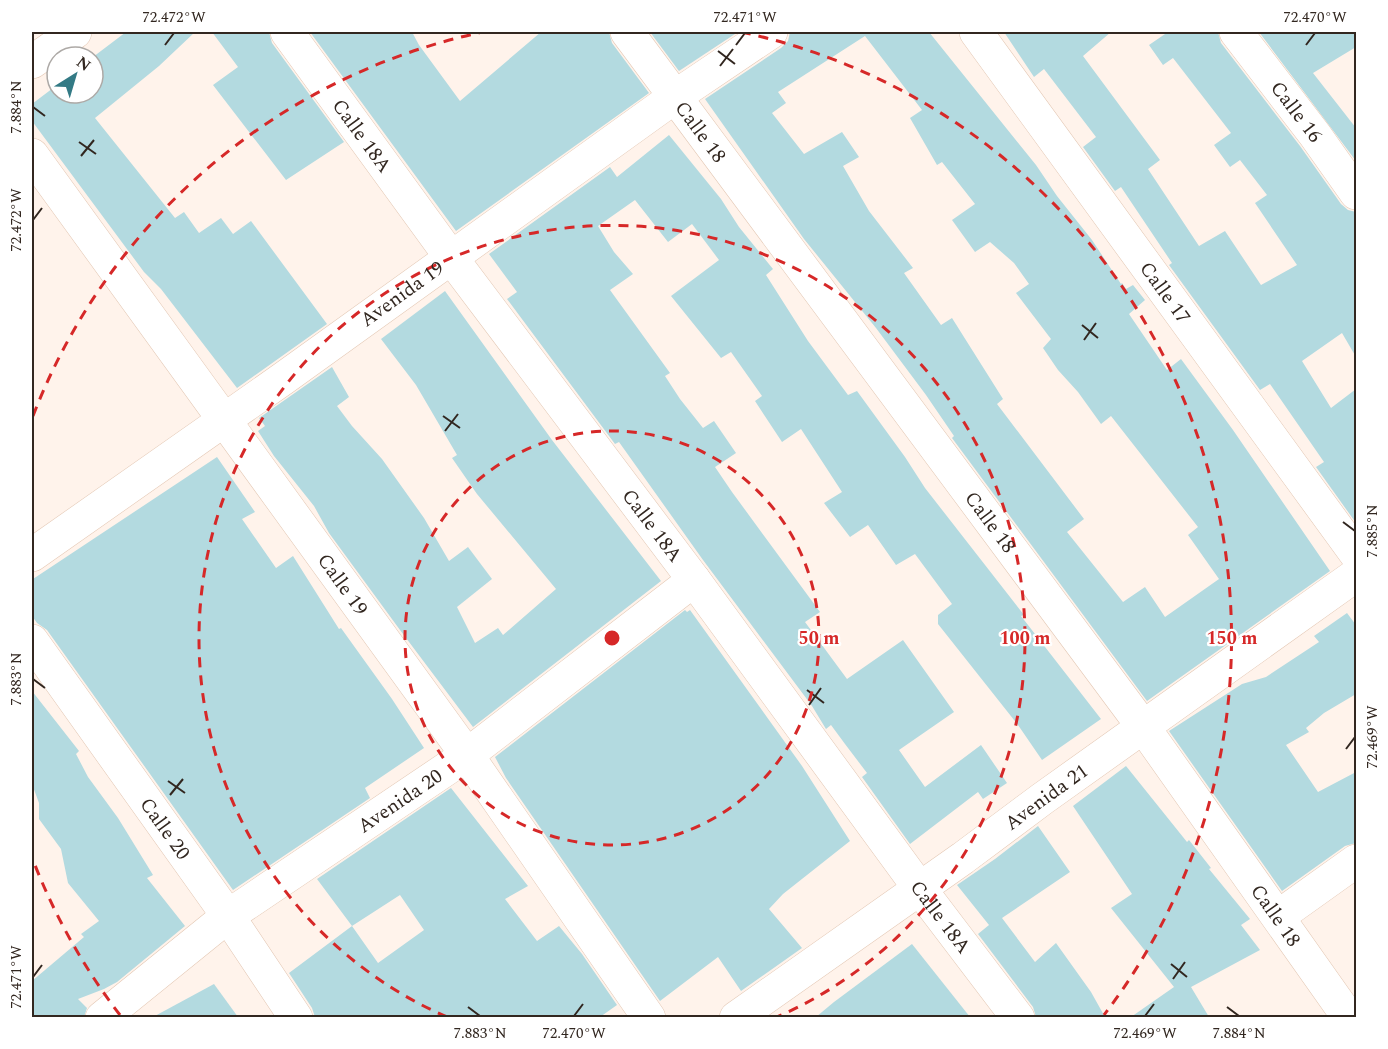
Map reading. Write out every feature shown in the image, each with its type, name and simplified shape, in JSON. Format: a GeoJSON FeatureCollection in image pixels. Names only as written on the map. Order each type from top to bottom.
{"type":"FeatureCollection","features":[{"type":"Feature","properties":{"kind":"street"},"geometry":{"type":"LineString","coordinates":[[32,62],[75,32]]}},
{"type":"Feature","properties":{"kind":"street","name":"Calle 18A"},"geometry":{"type":"LineString","coordinates":[[287,32],[450,256],[694,580],[920,889],[1018,1017]]}},
{"type":"Feature","properties":{"kind":"street","name":"Calle 18"},"geometry":{"type":"LineString","coordinates":[[627,32],[1144,728],[1279,916],[1338,1014]]}},
{"type":"Feature","properties":{"kind":"street","name":"Avenida 19"},"geometry":{"type":"LineString","coordinates":[[32,555],[676,96],[771,32]]}},
{"type":"Feature","properties":{"kind":"street","name":"Calle 17"},"geometry":{"type":"LineString","coordinates":[[976,32],[1356,554]]}},
{"type":"Feature","properties":{"kind":"street","name":"Calle 16"},"geometry":{"type":"LineString","coordinates":[[1236,32],[1356,193]]}},
{"type":"Feature","properties":{"kind":"street","name":"Calle 19"},"geometry":{"type":"LineString","coordinates":[[32,155],[467,755],[649,1017]]}},
{"type":"Feature","properties":{"kind":"street","name":"Avenida 21"},"geometry":{"type":"LineString","coordinates":[[736,1017],[920,889],[1356,575]]}},
{"type":"Feature","properties":{"kind":"street","name":"Avenida 20"},"geometry":{"type":"LineString","coordinates":[[102,1017],[228,916],[467,755],[694,580]]}},
{"type":"Feature","properties":{"kind":"street","name":"Calle 20"},"geometry":{"type":"LineString","coordinates":[[32,641],[228,916],[296,1017]]}},
{"type":"Feature","properties":{"kind":"street"},"geometry":{"type":"LineString","coordinates":[[1279,916],[1356,861]]}},
{"type":"Feature","properties":{"kind":"building"},"geometry":{"type":"Polygon","coordinates":[[[126,32],[195,32],[159,66],[95,118],[175,218],[184,212],[199,233],[221,218],[233,234],[251,221],[327,324],[237,388],[161,289],[144,272],[32,121],[32,104],[45,94],[45,105],[105,105],[105,48],[126,32]]]}},
{"type":"Feature","properties":{"kind":"building"},"geometry":{"type":"Polygon","coordinates":[[[212,32],[269,32],[272,43],[344,142],[286,180],[213,85],[238,67],[212,32]]]}},
{"type":"Feature","properties":{"kind":"building"},"geometry":{"type":"Polygon","coordinates":[[[310,32],[412,32],[460,101],[541,32],[609,32],[612,43],[649,93],[456,231],[310,32]]]}},
{"type":"Feature","properties":{"kind":"building"},"geometry":{"type":"Polygon","coordinates":[[[650,32],[738,32],[679,71],[650,32]]]}},
{"type":"Feature","properties":{"kind":"building"},"geometry":{"type":"Polygon","coordinates":[[[790,32],[929,32],[1036,165],[1092,240],[1121,284],[1126,289],[1133,285],[1145,300],[1129,314],[1167,370],[1181,359],[1330,571],[1147,701],[952,438],[954,436],[926,395],[876,328],[804,239],[705,99],[788,41],[790,32]],[[865,36],[778,92],[786,103],[772,113],[804,154],[842,132],[859,157],[843,166],[869,211],[913,268],[904,273],[941,325],[952,318],[1003,399],[997,404],[1084,519],[1067,532],[1123,602],[1145,587],[1165,617],[1219,579],[1188,535],[1198,527],[1111,416],[1101,424],[1078,392],[1058,370],[1043,348],[1051,339],[1016,293],[1029,284],[1014,263],[990,242],[975,252],[952,220],[975,204],[942,162],[937,165],[910,118],[922,110],[865,36]]]}},
{"type":"Feature","properties":{"kind":"building"},"geometry":{"type":"Polygon","coordinates":[[[1004,32],[1111,32],[1083,56],[1160,160],[1148,169],[1199,246],[1225,231],[1261,285],[1297,265],[1255,203],[1267,195],[1240,160],[1230,167],[1214,145],[1231,133],[1173,58],[1163,65],[1149,45],[1168,32],[1218,32],[1221,43],[1341,204],[1348,210],[1356,212],[1356,357],[1342,333],[1302,361],[1331,408],[1356,389],[1356,523],[1316,467],[1324,462],[1270,384],[1260,390],[1169,265],[1172,263],[1121,187],[1115,191],[1083,147],[1096,137],[1044,69],[1034,77],[1004,32]]]}},
{"type":"Feature","properties":{"kind":"building"},"geometry":{"type":"Polygon","coordinates":[[[1259,32],[1356,32],[1356,47],[1313,73],[1356,128],[1356,161],[1259,32]]]}},
{"type":"Feature","properties":{"kind":"building"},"geometry":{"type":"Polygon","coordinates":[[[669,135],[721,199],[739,227],[773,269],[766,275],[808,341],[848,395],[857,391],[925,488],[1101,719],[1042,760],[1018,725],[938,624],[938,615],[952,604],[915,554],[896,565],[868,525],[850,537],[824,503],[842,492],[801,429],[782,442],[755,401],[762,396],[731,352],[721,358],[671,296],[719,260],[692,224],[668,242],[635,200],[598,226],[614,252],[633,274],[610,290],[670,373],[665,376],[680,399],[703,428],[714,421],[736,453],[715,467],[820,612],[805,622],[847,679],[903,640],[954,712],[899,750],[925,787],[981,745],[1007,783],[983,799],[978,792],[910,844],[862,777],[867,773],[831,725],[826,729],[812,706],[703,560],[619,442],[615,444],[507,299],[517,292],[489,254],[610,167],[617,177],[669,135]]]}},
{"type":"Feature","properties":{"kind":"building"},"geometry":{"type":"Polygon","coordinates":[[[445,291],[552,440],[661,581],[473,727],[329,533],[314,506],[274,456],[258,431],[265,426],[259,418],[332,367],[349,397],[337,406],[382,459],[424,518],[449,561],[468,547],[492,579],[457,607],[475,643],[498,628],[503,635],[556,589],[477,494],[452,458],[457,455],[416,385],[381,339],[445,291]]]}},
{"type":"Feature","properties":{"kind":"building"},"geometry":{"type":"Polygon","coordinates":[[[217,457],[255,512],[242,519],[276,568],[293,556],[339,629],[341,628],[392,699],[424,748],[365,788],[370,798],[233,890],[47,630],[32,616],[33,579],[217,457]]]}},
{"type":"Feature","properties":{"kind":"building"},"geometry":{"type":"Polygon","coordinates":[[[685,610],[687,612],[690,610],[802,766],[850,841],[783,894],[769,909],[802,948],[741,991],[718,957],[660,1001],[506,778],[495,757],[685,610]]]}},
{"type":"Feature","properties":{"kind":"building"},"geometry":{"type":"Polygon","coordinates":[[[1347,613],[1356,625],[1356,694],[1324,713],[1306,728],[1309,732],[1286,745],[1318,792],[1356,772],[1356,843],[1345,846],[1282,891],[1169,731],[1242,684],[1266,677],[1319,642],[1314,636],[1347,613]]]}},
{"type":"Feature","properties":{"kind":"building"},"geometry":{"type":"Polygon","coordinates":[[[32,691],[79,751],[76,754],[88,777],[118,818],[153,875],[147,878],[185,926],[117,982],[78,999],[87,1008],[84,1017],[32,1017],[32,981],[84,937],[81,934],[99,921],[68,883],[61,849],[39,819],[39,803],[32,784],[32,691]]]}},
{"type":"Feature","properties":{"kind":"building"},"geometry":{"type":"Polygon","coordinates":[[[1126,766],[1187,842],[1189,840],[1211,868],[1209,869],[1250,919],[1241,925],[1260,950],[1191,987],[1209,1017],[1131,1017],[1174,987],[1111,908],[1132,894],[1073,806],[1126,766]]]}},
{"type":"Feature","properties":{"kind":"building"},"geometry":{"type":"Polygon","coordinates":[[[451,788],[528,886],[505,899],[537,941],[559,926],[582,954],[617,1005],[600,1017],[315,1017],[312,1008],[289,973],[352,926],[317,879],[451,788]],[[400,895],[352,926],[378,963],[424,930],[400,895]]]}},
{"type":"Feature","properties":{"kind":"building"},"geometry":{"type":"Polygon","coordinates":[[[1038,826],[1070,872],[1002,918],[1035,962],[1056,943],[1091,992],[1105,1017],[1036,1017],[1033,1007],[978,934],[989,925],[957,885],[1038,826]]]}},
{"type":"Feature","properties":{"kind":"building"},"geometry":{"type":"Polygon","coordinates":[[[912,944],[970,1017],[816,1017],[834,1002],[912,944]]]}},
{"type":"Feature","properties":{"kind":"building"},"geometry":{"type":"Polygon","coordinates":[[[214,984],[238,1017],[153,1017],[214,984]]]}}]}
